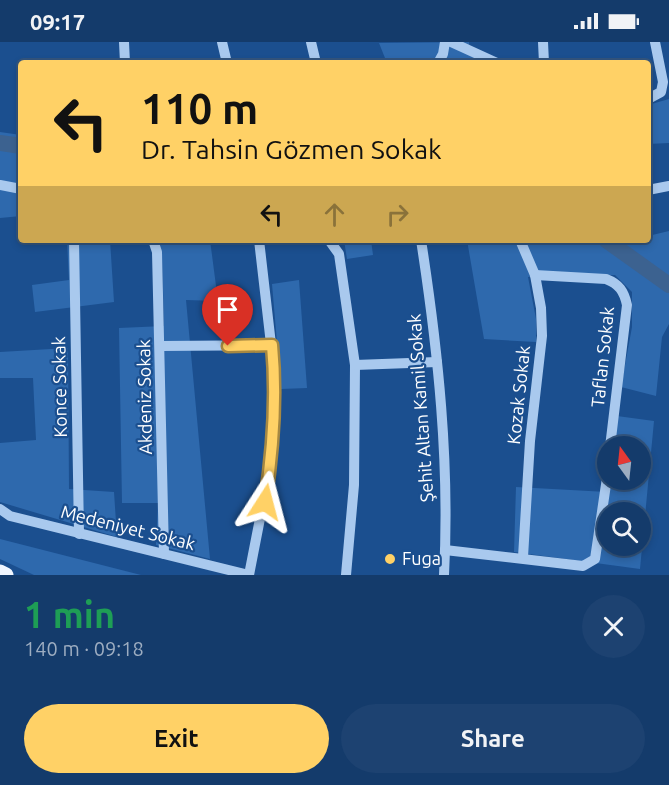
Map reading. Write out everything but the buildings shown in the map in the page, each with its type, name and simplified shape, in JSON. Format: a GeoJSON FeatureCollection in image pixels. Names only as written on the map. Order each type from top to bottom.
{"type":"FeatureCollection","features":[{"type":"Feature","properties":{"kind":"main road"},"geometry":{"type":"LineString","coordinates":[[0,572],[6,575]]}},
{"type":"Feature","properties":{"kind":"street"},"geometry":{"type":"LineString","coordinates":[[124,42],[126,60]]}},
{"type":"Feature","properties":{"kind":"street"},"geometry":{"type":"LineString","coordinates":[[222,42],[226,60]]}},
{"type":"Feature","properties":{"kind":"street"},"geometry":{"type":"LineString","coordinates":[[311,42],[315,60]]}},
{"type":"Feature","properties":{"kind":"street"},"geometry":{"type":"LineString","coordinates":[[440,60],[445,42]]}},
{"type":"Feature","properties":{"kind":"street"},"geometry":{"type":"LineString","coordinates":[[451,42],[490,60]]}},
{"type":"Feature","properties":{"kind":"street"},"geometry":{"type":"LineString","coordinates":[[543,42],[543,60]]}},
{"type":"Feature","properties":{"kind":"street"},"geometry":{"type":"LineString","coordinates":[[651,97],[661,92],[663,82],[655,42]]}},
{"type":"Feature","properties":{"kind":"street"},"geometry":{"type":"LineString","coordinates":[[0,185],[18,188]]}},
{"type":"Feature","properties":{"kind":"street"},"geometry":{"type":"LineString","coordinates":[[651,189],[669,186]]}},
{"type":"Feature","properties":{"kind":"street","name":"Konce Sokak"},"geometry":{"type":"LineString","coordinates":[[74,243],[79,534]]}},
{"type":"Feature","properties":{"kind":"street","name":"Akdeniz Sokak"},"geometry":{"type":"LineString","coordinates":[[154,243],[157,252],[162,346],[164,554]]}},
{"type":"Feature","properties":{"kind":"street"},"geometry":{"type":"LineString","coordinates":[[249,575],[272,457],[275,379],[259,243]]}},
{"type":"Feature","properties":{"kind":"street"},"geometry":{"type":"LineString","coordinates":[[332,243],[339,254],[355,365],[354,485],[346,575]]}},
{"type":"Feature","properties":{"kind":"street","name":"Şehit Altan Kamil Sokak"},"geometry":{"type":"LineString","coordinates":[[421,243],[437,362],[444,464],[444,575]]}},
{"type":"Feature","properties":{"kind":"street","name":"Kozak Sokak"},"geometry":{"type":"LineString","coordinates":[[521,243],[535,275],[541,308],[542,336],[530,441],[524,557]]}},
{"type":"Feature","properties":{"kind":"street","name":"Taflan Sokak"},"geometry":{"type":"LineString","coordinates":[[535,275],[606,279],[616,283],[624,293],[627,305],[611,436]]}},
{"type":"Feature","properties":{"kind":"street"},"geometry":{"type":"LineString","coordinates":[[162,346],[272,345]]}},
{"type":"Feature","properties":{"kind":"street"},"geometry":{"type":"LineString","coordinates":[[355,365],[437,362]]}},
{"type":"Feature","properties":{"kind":"street"},"geometry":{"type":"LineString","coordinates":[[445,550],[524,557],[583,566],[595,559],[605,490]]}},
{"type":"Feature","properties":{"kind":"street","name":"Medeniyet Sokak"},"geometry":{"type":"LineString","coordinates":[[0,509],[10,516],[249,575]]}},
{"type":"Feature","properties":{"kind":"shaded area"},"geometry":{"type":"Polygon","coordinates":[[[469,42],[470,53],[483,60],[386,60],[379,43],[469,42]]]}},
{"type":"Feature","properties":{"kind":"shaded area"},"geometry":{"type":"Polygon","coordinates":[[[669,99],[669,143],[651,144],[651,104],[669,99]]]}},
{"type":"Feature","properties":{"kind":"shaded area"},"geometry":{"type":"Polygon","coordinates":[[[0,132],[18,135],[18,216],[0,218],[0,132]]]}},
{"type":"Feature","properties":{"kind":"shaded area"},"geometry":{"type":"Polygon","coordinates":[[[669,231],[669,324],[662,337],[656,396],[621,387],[632,327],[632,292],[615,275],[528,277],[536,319],[536,342],[484,339],[468,243],[651,243],[651,235],[669,231]]]}},
{"type":"Feature","properties":{"kind":"shaded area"},"geometry":{"type":"Polygon","coordinates":[[[67,243],[110,243],[114,302],[35,312],[32,285],[69,280],[67,243]]]}},
{"type":"Feature","properties":{"kind":"shaded area"},"geometry":{"type":"Polygon","coordinates":[[[150,243],[210,243],[218,301],[186,300],[210,559],[156,545],[158,503],[122,503],[119,328],[164,326],[162,255],[150,243]]]}},
{"type":"Feature","properties":{"kind":"shaded area"},"geometry":{"type":"Polygon","coordinates":[[[344,243],[371,243],[373,255],[347,259],[344,243]]]}},
{"type":"Feature","properties":{"kind":"shaded area"},"geometry":{"type":"Polygon","coordinates":[[[299,280],[307,388],[281,389],[272,284],[299,280]]]}},
{"type":"Feature","properties":{"kind":"shaded area"},"geometry":{"type":"Polygon","coordinates":[[[68,348],[69,489],[114,492],[117,537],[0,502],[0,443],[36,440],[33,378],[0,378],[0,352],[68,348]]]}},
{"type":"Feature","properties":{"kind":"shaded area"},"geometry":{"type":"Polygon","coordinates":[[[617,416],[654,421],[651,453],[651,436],[614,436],[617,416]]]}},
{"type":"Feature","properties":{"kind":"shaded area"},"geometry":{"type":"Polygon","coordinates":[[[516,487],[607,492],[607,490],[647,490],[646,502],[597,502],[597,556],[641,556],[640,569],[514,552],[516,487]]]}},
{"type":"Feature","properties":{"kind":"shaded area"},"geometry":{"type":"Polygon","coordinates":[[[0,539],[141,575],[34,575],[0,559],[0,539]]]}},
{"type":"Feature","properties":{"kind":"waterway"},"geometry":{"type":"LineString","coordinates":[[0,143],[18,146]]}},
{"type":"Feature","properties":{"kind":"waterway"},"geometry":{"type":"LineString","coordinates":[[610,243],[669,285]]}},
{"type":"Feature","properties":{"kind":"place","name":"Fuga"},"geometry":{"type":"Point","coordinates":[390,559]}},
{"type":"Feature","properties":{"kind":"route"},"geometry":{"type":"LineString","coordinates":[[228,346],[272,345],[275,379],[274,418],[272,457],[265,502]]}}]}
